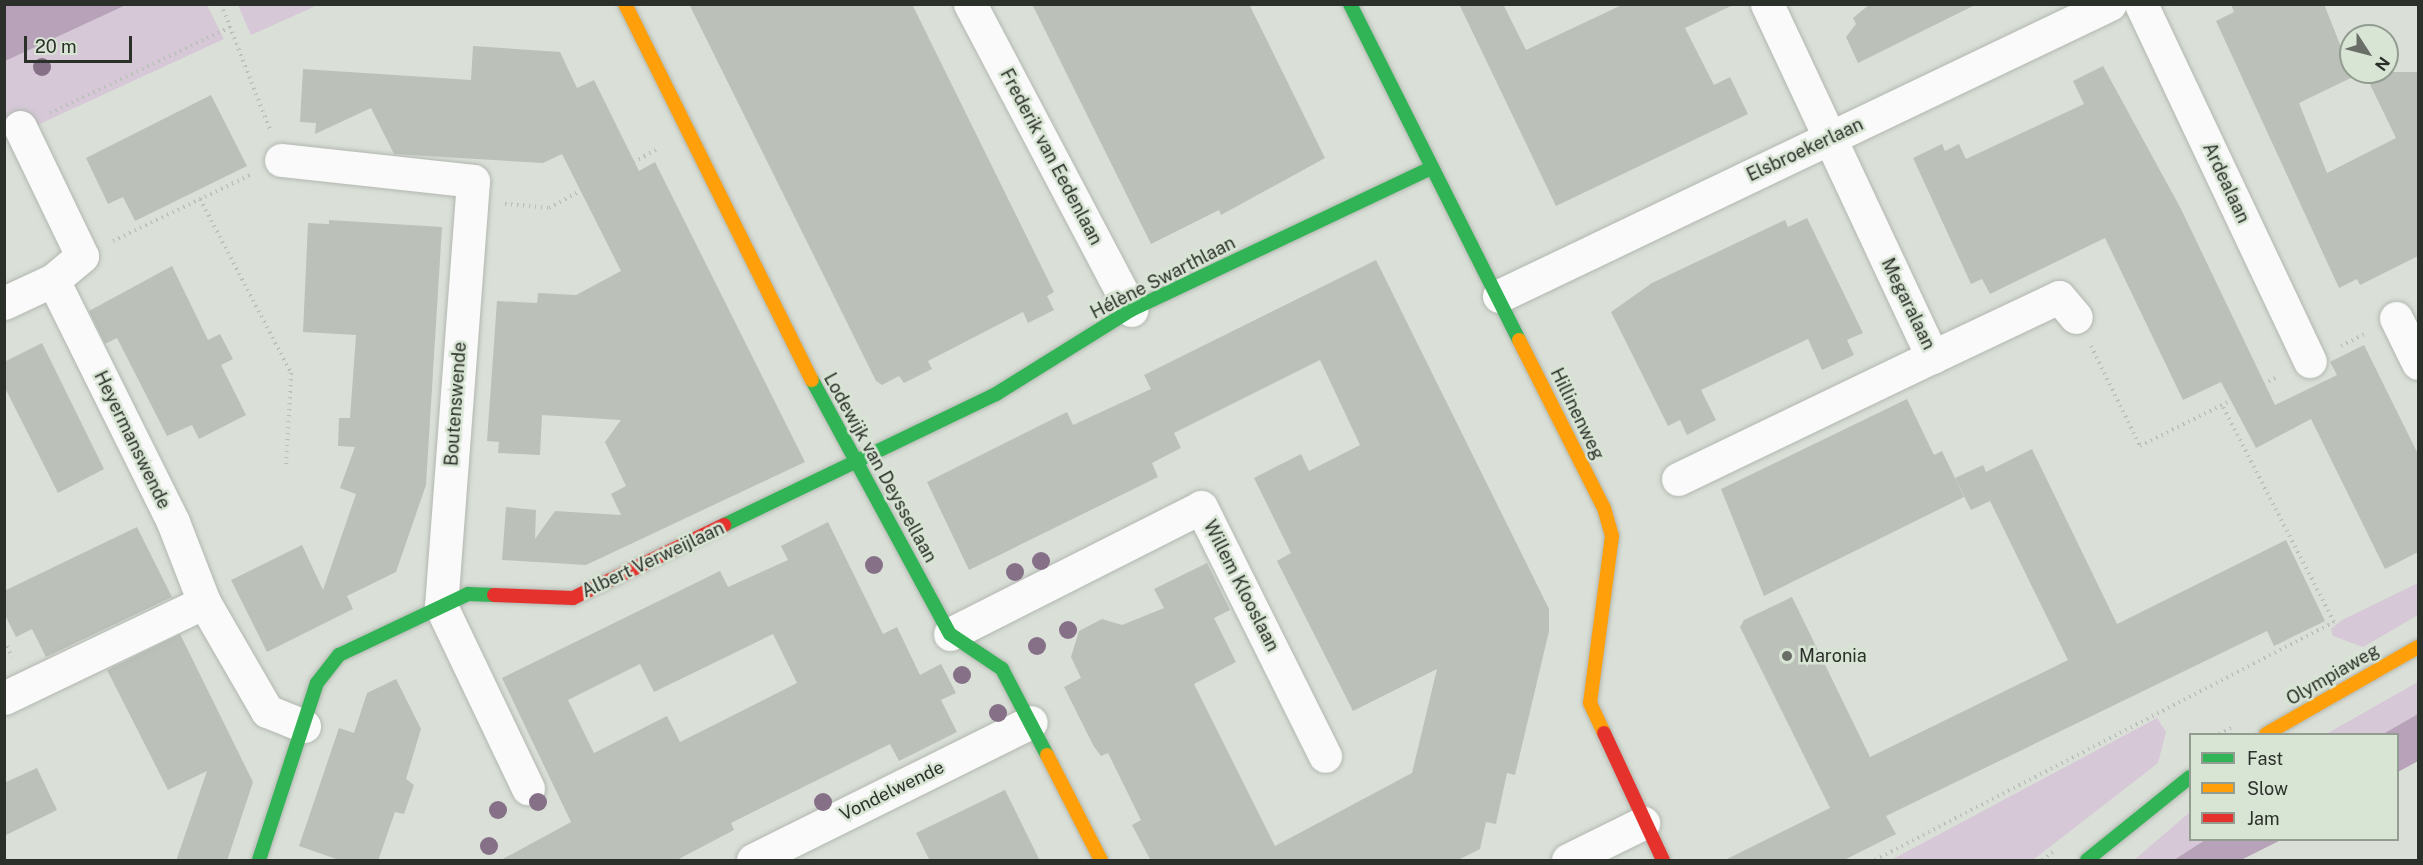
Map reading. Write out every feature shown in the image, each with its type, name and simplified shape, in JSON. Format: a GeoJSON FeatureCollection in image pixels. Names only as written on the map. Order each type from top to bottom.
{"type":"FeatureCollection","features":[{"type":"Feature","properties":{"kind":"street","name":"Lodewijk van Deyssellaan"},"geometry":{"type":"LineString","coordinates":[[625,4],[687,133],[854,465],[882,502],[950,634],[1002,669],[1101,861]]}},
{"type":"Feature","properties":{"kind":"street","name":"Frederik van Eedenlaan"},"geometry":{"type":"LineString","coordinates":[[970,4],[1131,310]]}},
{"type":"Feature","properties":{"kind":"street","name":"Hillinenweg"},"geometry":{"type":"LineString","coordinates":[[1350,4],[1431,168],[1499,296],[1606,516],[1611,565],[1590,703],[1643,823],[1663,861]]}},
{"type":"Feature","properties":{"kind":"street","name":"Megaralaan"},"geometry":{"type":"LineString","coordinates":[[1767,4],[1932,357],[2059,297],[2076,317]]}},
{"type":"Feature","properties":{"kind":"street","name":"Elsbroekerlaan"},"geometry":{"type":"LineString","coordinates":[[1499,296],[2110,4]]}},
{"type":"Feature","properties":{"kind":"street","name":"Ardealaan"},"geometry":{"type":"LineString","coordinates":[[2141,4],[2310,361]]}},
{"type":"Feature","properties":{"kind":"street"},"geometry":{"type":"LineString","coordinates":[[4,303],[53,280],[82,256],[20,127]]}},
{"type":"Feature","properties":{"kind":"street","name":"Boutenswende"},"geometry":{"type":"LineString","coordinates":[[282,160],[473,181],[441,606]]}},
{"type":"Feature","properties":{"kind":"street","name":"Hélène Swarthlaan"},"geometry":{"type":"LineString","coordinates":[[854,465],[996,394],[1131,310],[1431,168]]}},
{"type":"Feature","properties":{"kind":"street","name":"Heyermanswende"},"geometry":{"type":"LineString","coordinates":[[53,280],[172,522],[204,602],[267,711],[304,726]]}},
{"type":"Feature","properties":{"kind":"street"},"geometry":{"type":"LineString","coordinates":[[2396,318],[2418,363]]}},
{"type":"Feature","properties":{"kind":"street"},"geometry":{"type":"LineString","coordinates":[[1678,479],[1932,357]]}},
{"type":"Feature","properties":{"kind":"street","name":"Albert Verweijlaan"},"geometry":{"type":"LineString","coordinates":[[259,861],[317,683],[339,655],[468,594],[573,598],[854,465]]}},
{"type":"Feature","properties":{"kind":"street","name":"Willem Klooslaan"},"geometry":{"type":"LineString","coordinates":[[950,634],[1201,507],[1325,756]]}},
{"type":"Feature","properties":{"kind":"street"},"geometry":{"type":"LineString","coordinates":[[4,698],[204,602]]}},
{"type":"Feature","properties":{"kind":"street"},"geometry":{"type":"LineString","coordinates":[[441,606],[528,788]]}},
{"type":"Feature","properties":{"kind":"street","name":"Olympiaweg"},"geometry":{"type":"LineString","coordinates":[[2268,733],[2418,647]]}},
{"type":"Feature","properties":{"kind":"street","name":"Vondelwende"},"geometry":{"type":"LineString","coordinates":[[753,861],[1031,722]]}},
{"type":"Feature","properties":{"kind":"street"},"geometry":{"type":"LineString","coordinates":[[2087,861],[2165,792],[2189,778]]}},
{"type":"Feature","properties":{"kind":"street"},"geometry":{"type":"LineString","coordinates":[[1568,861],[1643,823]]}},
{"type":"Feature","properties":{"kind":"path"},"geometry":{"type":"LineString","coordinates":[[82,256],[282,160],[221,4]]}},
{"type":"Feature","properties":{"kind":"path"},"geometry":{"type":"LineString","coordinates":[[20,127],[231,27]]}},
{"type":"Feature","properties":{"kind":"path"},"geometry":{"type":"LineString","coordinates":[[471,201],[549,208],[687,133]]}},
{"type":"Feature","properties":{"kind":"path"},"geometry":{"type":"LineString","coordinates":[[200,199],[291,372],[286,466]]}},
{"type":"Feature","properties":{"kind":"path"},"geometry":{"type":"LineString","coordinates":[[2076,317],[2140,446]]}},
{"type":"Feature","properties":{"kind":"path"},"geometry":{"type":"LineString","coordinates":[[1875,861],[2162,709],[2334,622],[2222,405]]}},
{"type":"Feature","properties":{"kind":"shaded area"},"geometry":{"type":"Polygon","coordinates":[[[5,4],[126,4],[126,5],[5,61],[5,4]]]}},
{"type":"Feature","properties":{"kind":"shaded area"},"geometry":{"type":"Polygon","coordinates":[[[126,5],[207,5],[224,39],[5,140],[4,61],[126,5]]]}},
{"type":"Feature","properties":{"kind":"shaded area"},"geometry":{"type":"Polygon","coordinates":[[[238,5],[318,5],[251,35],[238,5]]]}},
{"type":"Feature","properties":{"kind":"shaded area"},"geometry":{"type":"Polygon","coordinates":[[[2418,583],[2418,615],[2363,647],[2333,636],[2331,629],[2342,620],[2418,583]]]}},
{"type":"Feature","properties":{"kind":"shaded area"},"geometry":{"type":"Polygon","coordinates":[[[2418,682],[2418,714],[2385,733],[2328,733],[2418,682]]]}},
{"type":"Feature","properties":{"kind":"shaded area"},"geometry":{"type":"Polygon","coordinates":[[[2418,714],[2418,761],[2399,771],[2399,733],[2385,733],[2418,714]]]}},
{"type":"Feature","properties":{"kind":"shaded area"},"geometry":{"type":"Polygon","coordinates":[[[2157,718],[2166,732],[2158,763],[2033,860],[1891,860],[2157,718]]]}},
{"type":"Feature","properties":{"kind":"shaded area"},"geometry":{"type":"Polygon","coordinates":[[[2189,813],[2189,841],[2203,841],[2174,860],[2134,860],[2189,813]]]}},
{"type":"Feature","properties":{"kind":"shaded area"},"geometry":{"type":"Polygon","coordinates":[[[2203,841],[2279,841],[2241,860],[2174,860],[2203,841]]]}},
{"type":"Feature","properties":{"kind":"building"},"geometry":{"type":"Polygon","coordinates":[[[689,4],[912,4],[1054,292],[1047,296],[1054,310],[1028,323],[1023,312],[928,361],[932,369],[904,383],[899,376],[882,385],[876,381],[689,4]]]}},
{"type":"Feature","properties":{"kind":"building"},"geometry":{"type":"Polygon","coordinates":[[[1032,4],[1249,4],[1325,158],[1221,215],[1219,210],[1151,244],[1032,4]]]}},
{"type":"Feature","properties":{"kind":"building"},"geometry":{"type":"Polygon","coordinates":[[[1459,4],[1503,4],[1526,50],[1624,4],[1735,4],[1685,28],[1714,85],[1730,77],[1748,114],[1556,206],[1459,4]]]}},
{"type":"Feature","properties":{"kind":"building"},"geometry":{"type":"Polygon","coordinates":[[[1870,4],[1977,4],[1858,63],[1846,37],[1856,24],[1853,18],[1870,4]]]}},
{"type":"Feature","properties":{"kind":"building"},"geometry":{"type":"Polygon","coordinates":[[[2231,4],[2324,4],[2339,42],[2339,84],[2299,103],[2327,173],[2396,138],[2370,84],[2399,84],[2399,72],[2418,72],[2418,256],[2360,285],[2357,279],[2339,288],[2216,21],[2234,12],[2231,4]]]}},
{"type":"Feature","properties":{"kind":"building"},"geometry":{"type":"Polygon","coordinates":[[[473,46],[560,52],[577,88],[594,80],[639,171],[655,162],[805,462],[586,565],[502,560],[506,507],[536,510],[535,539],[555,511],[621,515],[611,494],[626,486],[605,442],[621,420],[542,415],[540,455],[498,453],[499,442],[487,441],[497,301],[537,303],[538,293],[576,295],[621,271],[562,154],[543,163],[394,154],[371,108],[315,134],[316,123],[300,122],[303,69],[471,80],[473,46]]]}},
{"type":"Feature","properties":{"kind":"building"},"geometry":{"type":"Polygon","coordinates":[[[2103,66],[2181,209],[2275,405],[2337,375],[2330,362],[2364,345],[2418,454],[2418,552],[2385,569],[2311,419],[2256,448],[2221,382],[2183,400],[2105,238],[1990,294],[1982,279],[1971,284],[1913,158],[1942,144],[1945,151],[1959,144],[1966,159],[2084,104],[2073,81],[2103,66]]]}},
{"type":"Feature","properties":{"kind":"building"},"geometry":{"type":"Polygon","coordinates":[[[211,95],[247,166],[135,221],[123,197],[108,204],[86,158],[211,95]]]}},
{"type":"Feature","properties":{"kind":"building"},"geometry":{"type":"Polygon","coordinates":[[[1807,218],[1863,333],[1847,340],[1854,355],[1822,370],[1808,339],[1701,390],[1716,420],[1687,435],[1680,420],[1668,426],[1611,312],[1652,283],[1785,220],[1788,227],[1807,218]]]}},
{"type":"Feature","properties":{"kind":"building"},"geometry":{"type":"Polygon","coordinates":[[[329,220],[442,227],[426,485],[396,572],[347,596],[353,609],[267,652],[231,580],[302,545],[323,590],[356,494],[340,488],[355,447],[338,446],[339,418],[350,418],[356,335],[303,332],[308,223],[329,224],[329,220]]]}},
{"type":"Feature","properties":{"kind":"building"},"geometry":{"type":"Polygon","coordinates":[[[1376,260],[1549,609],[1549,631],[1515,775],[1507,773],[1496,824],[1486,822],[1480,849],[1456,861],[1151,861],[1132,825],[1141,820],[1108,753],[1101,756],[1093,745],[1064,687],[1081,678],[1071,657],[1079,631],[1102,619],[1122,625],[1164,608],[1154,589],[1207,563],[1230,610],[1214,618],[1236,662],[1194,684],[1275,846],[1412,773],[1437,669],[1353,711],[1277,561],[1291,553],[1254,478],[1301,454],[1309,471],[1360,445],[1320,360],[1174,433],[1181,448],[1152,463],[1158,477],[969,570],[927,482],[1067,412],[1073,425],[1151,389],[1144,375],[1376,260]]]}},
{"type":"Feature","properties":{"kind":"building"},"geometry":{"type":"Polygon","coordinates":[[[172,266],[208,340],[220,334],[233,359],[221,365],[246,415],[199,439],[192,425],[167,436],[117,338],[105,344],[89,311],[172,266]]]}},
{"type":"Feature","properties":{"kind":"building"},"geometry":{"type":"Polygon","coordinates":[[[42,343],[104,469],[58,493],[4,386],[4,362],[42,343]]]}},
{"type":"Feature","properties":{"kind":"building"},"geometry":{"type":"Polygon","coordinates":[[[1907,399],[1934,455],[1942,451],[1964,497],[1764,596],[1721,489],[1907,399]]]}},
{"type":"Feature","properties":{"kind":"building","name":"Maronia"},"geometry":{"type":"Polygon","coordinates":[[[2032,449],[2117,624],[2286,540],[2325,621],[2274,646],[2267,631],[1886,816],[1896,834],[1842,861],[1723,861],[1830,808],[1740,627],[1744,620],[1792,597],[1870,757],[2068,660],[1990,501],[1971,510],[1955,478],[1983,465],[1986,472],[2032,449]]]}},
{"type":"Feature","properties":{"kind":"building"},"geometry":{"type":"Polygon","coordinates":[[[828,522],[883,634],[897,627],[920,675],[941,664],[956,693],[941,700],[957,732],[899,761],[890,744],[731,823],[734,830],[675,861],[499,861],[571,822],[502,678],[720,571],[728,587],[788,560],[781,546],[828,522]],[[773,634],[654,692],[640,664],[568,700],[594,753],[667,716],[680,742],[797,683],[773,634]]]}},
{"type":"Feature","properties":{"kind":"building"},"geometry":{"type":"Polygon","coordinates":[[[137,527],[172,597],[46,657],[32,629],[16,637],[4,613],[4,591],[137,527]]]}},
{"type":"Feature","properties":{"kind":"building"},"geometry":{"type":"Polygon","coordinates":[[[180,634],[253,782],[227,861],[176,861],[207,771],[168,790],[107,670],[180,634]]]}},
{"type":"Feature","properties":{"kind":"building"},"geometry":{"type":"Polygon","coordinates":[[[396,679],[421,729],[406,779],[414,785],[404,814],[395,812],[378,861],[342,861],[299,846],[339,728],[354,733],[367,693],[396,679]]]}},
{"type":"Feature","properties":{"kind":"building"},"geometry":{"type":"Polygon","coordinates":[[[37,768],[57,810],[4,836],[4,783],[37,768]]]}},
{"type":"Feature","properties":{"kind":"building"},"geometry":{"type":"Polygon","coordinates":[[[1005,790],[1040,861],[930,861],[916,833],[1005,790]]]}},
{"type":"Feature","properties":{"kind":"traffic: fast"},"geometry":{"type":"LineString","coordinates":[[1350,4],[1519,340]]}},
{"type":"Feature","properties":{"kind":"traffic: fast"},"geometry":{"type":"LineString","coordinates":[[724,525],[996,394],[1131,310],[1432,168]]}},
{"type":"Feature","properties":{"kind":"traffic: fast"},"geometry":{"type":"LineString","coordinates":[[812,380],[950,634],[1002,669],[1047,755]]}},
{"type":"Feature","properties":{"kind":"traffic: fast"},"geometry":{"type":"LineString","coordinates":[[259,860],[317,683],[339,655],[468,594],[494,595]]}},
{"type":"Feature","properties":{"kind":"traffic: fast"},"geometry":{"type":"LineString","coordinates":[[2087,860],[2189,778]]}},
{"type":"Feature","properties":{"kind":"traffic: slow"},"geometry":{"type":"LineString","coordinates":[[625,4],[812,380]]}},
{"type":"Feature","properties":{"kind":"traffic: slow"},"geometry":{"type":"LineString","coordinates":[[1519,340],[1604,508],[1612,536],[1590,703],[1604,733]]}},
{"type":"Feature","properties":{"kind":"traffic: slow"},"geometry":{"type":"LineString","coordinates":[[2268,733],[2418,647]]}},
{"type":"Feature","properties":{"kind":"traffic: slow"},"geometry":{"type":"LineString","coordinates":[[1047,755],[1101,860]]}},
{"type":"Feature","properties":{"kind":"traffic: jam"},"geometry":{"type":"LineString","coordinates":[[494,595],[573,598],[724,525]]}},
{"type":"Feature","properties":{"kind":"traffic: jam"},"geometry":{"type":"LineString","coordinates":[[1604,733],[1663,860]]}},
{"type":"Feature","properties":{"kind":"place","name":"Maronia"},"geometry":{"type":"Point","coordinates":[1787,656]}}]}
